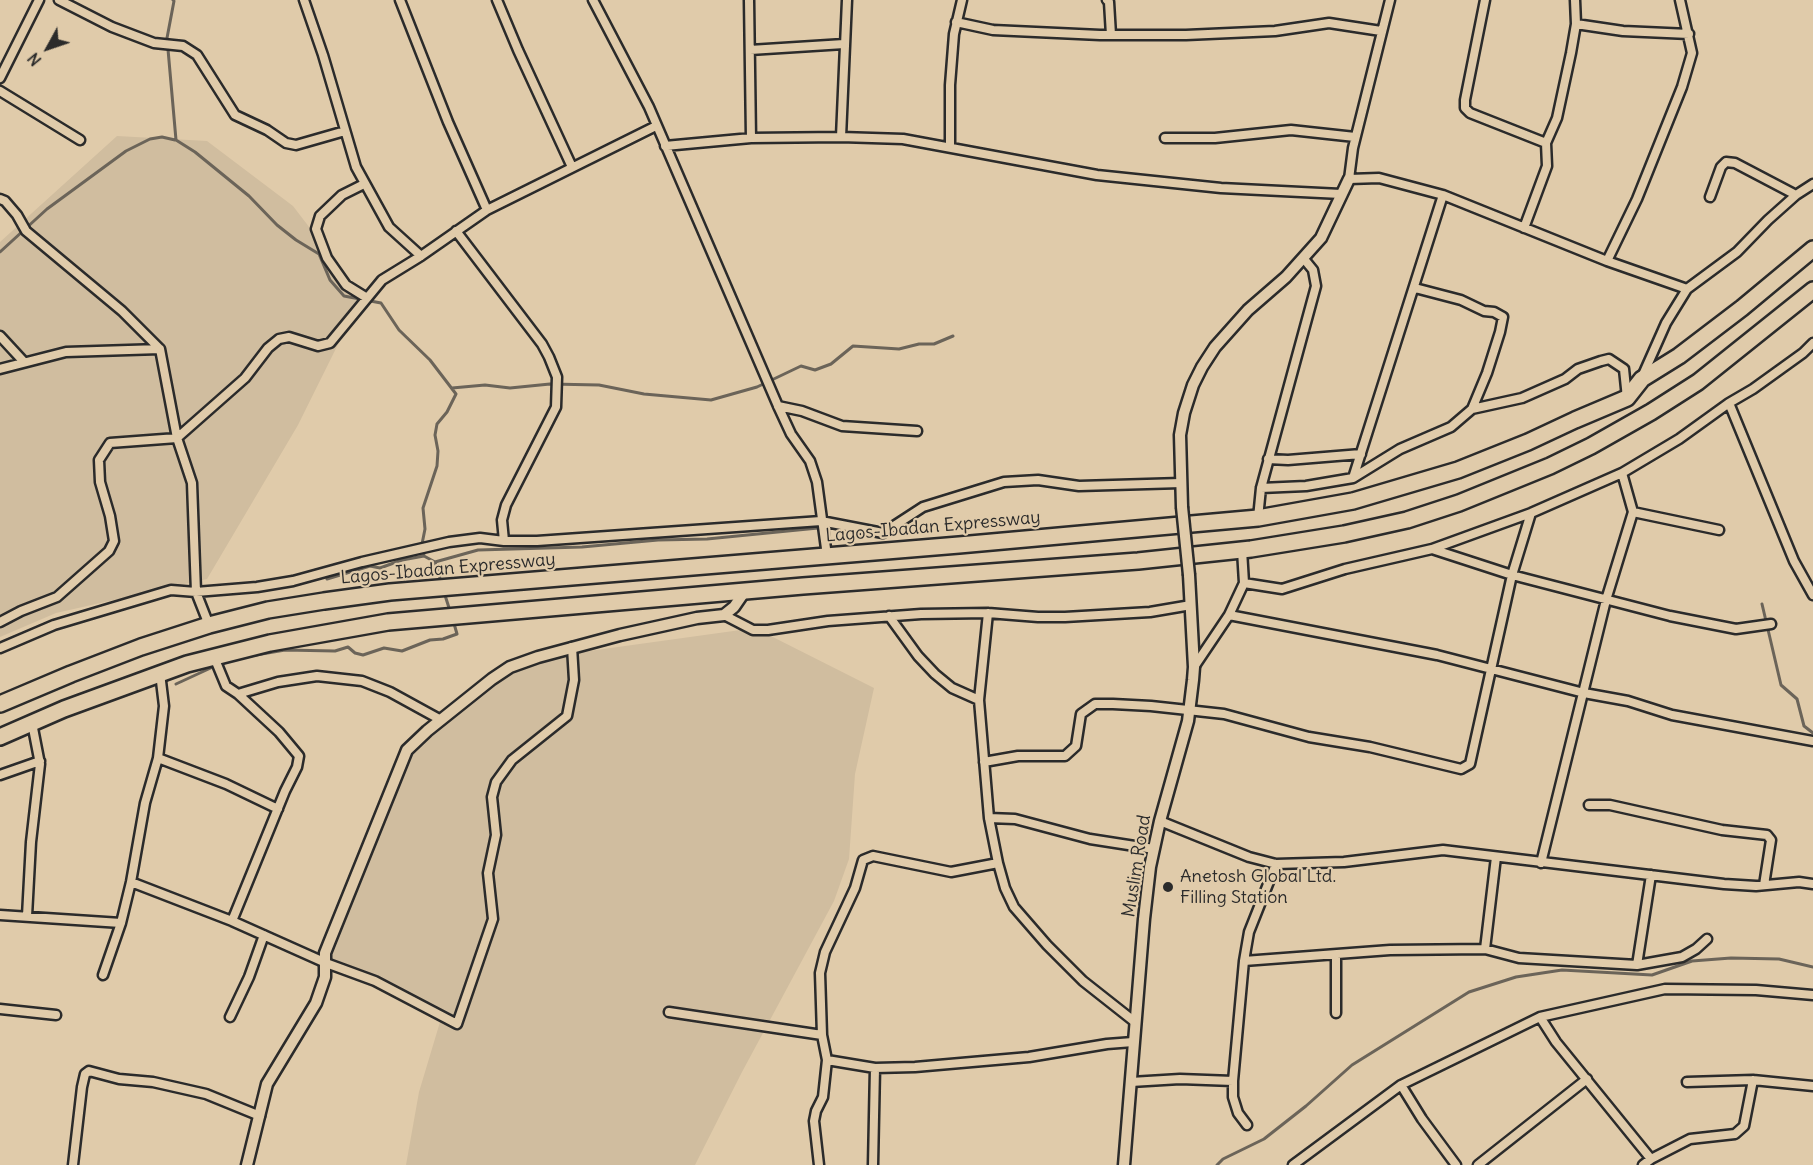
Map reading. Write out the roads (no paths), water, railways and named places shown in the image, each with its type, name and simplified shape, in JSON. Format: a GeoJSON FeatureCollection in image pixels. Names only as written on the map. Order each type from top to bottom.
{"type":"FeatureCollection","features":[{"type":"Feature","properties":{"kind":"highway","name":"Lagos-Ibadan Expressway"},"geometry":{"type":"LineString","coordinates":[[0,704],[131,651],[209,625],[268,610],[390,592],[1258,518],[1353,501],[1458,470],[1627,398],[1642,379],[1679,356],[1742,308],[1813,249]]}},
{"type":"Feature","properties":{"kind":"highway"},"geometry":{"type":"LineString","coordinates":[[0,737],[74,705],[160,673],[214,657],[299,637],[388,622],[745,591],[1138,561],[1242,550],[1344,534],[1407,520],[1459,503],[1550,466],[1591,446],[1698,382],[1813,290]]}},
{"type":"Feature","properties":{"kind":"street"},"geometry":{"type":"LineString","coordinates":[[0,78],[39,0]]}},
{"type":"Feature","properties":{"kind":"street"},"geometry":{"type":"LineString","coordinates":[[59,0],[112,27],[154,43],[183,46],[197,55],[235,115],[267,130],[286,143],[296,145],[345,131]]}},
{"type":"Feature","properties":{"kind":"street"},"geometry":{"type":"LineString","coordinates":[[304,0],[356,167],[390,227],[421,256]]}},
{"type":"Feature","properties":{"kind":"street"},"geometry":{"type":"LineString","coordinates":[[400,0],[448,122],[487,210]]}},
{"type":"Feature","properties":{"kind":"street"},"geometry":{"type":"LineString","coordinates":[[497,0],[526,69],[572,167]]}},
{"type":"Feature","properties":{"kind":"street"},"geometry":{"type":"LineString","coordinates":[[593,0],[650,107],[656,126],[778,406],[791,434],[810,461],[817,482],[827,556]]}},
{"type":"Feature","properties":{"kind":"street"},"geometry":{"type":"LineString","coordinates":[[749,0],[751,138]]}},
{"type":"Feature","properties":{"kind":"street"},"geometry":{"type":"LineString","coordinates":[[841,137],[847,0]]}},
{"type":"Feature","properties":{"kind":"street"},"geometry":{"type":"LineString","coordinates":[[950,146],[950,85],[957,22],[962,0]]}},
{"type":"Feature","properties":{"kind":"street"},"geometry":{"type":"LineString","coordinates":[[1107,0],[1111,35]]}},
{"type":"Feature","properties":{"kind":"street"},"geometry":{"type":"LineString","coordinates":[[1390,0],[1355,137],[1348,179],[1379,178],[1443,195],[1607,261],[1686,289]]}},
{"type":"Feature","properties":{"kind":"street"},"geometry":{"type":"LineString","coordinates":[[1485,0],[1465,100],[1466,108],[1470,113],[1546,143]]}},
{"type":"Feature","properties":{"kind":"street"},"geometry":{"type":"LineString","coordinates":[[1524,228],[1547,166],[1546,143],[1557,118],[1576,24],[1575,0]]}},
{"type":"Feature","properties":{"kind":"street"},"geometry":{"type":"LineString","coordinates":[[1607,261],[1637,199],[1682,87],[1692,53],[1680,0]]}},
{"type":"Feature","properties":{"kind":"street"},"geometry":{"type":"LineString","coordinates":[[957,22],[993,30],[1111,35],[1186,35],[1275,31],[1329,23],[1381,31]]}},
{"type":"Feature","properties":{"kind":"street"},"geometry":{"type":"LineString","coordinates":[[1576,24],[1623,32],[1689,34]]}},
{"type":"Feature","properties":{"kind":"street"},"geometry":{"type":"LineString","coordinates":[[750,50],[844,44]]}},
{"type":"Feature","properties":{"kind":"street"},"geometry":{"type":"LineString","coordinates":[[0,92],[80,140]]}},
{"type":"Feature","properties":{"kind":"street"},"geometry":{"type":"LineString","coordinates":[[0,622],[57,597],[109,551],[114,541],[110,516],[100,482],[99,460],[110,443],[177,438],[245,378],[267,348],[279,339],[289,338],[318,346],[330,343],[382,280],[487,210],[656,126]]}},
{"type":"Feature","properties":{"kind":"street"},"geometry":{"type":"LineString","coordinates":[[1166,138],[1215,138],[1291,130],[1355,137]]}},
{"type":"Feature","properties":{"kind":"street"},"geometry":{"type":"LineString","coordinates":[[665,146],[751,138],[903,139],[950,146],[1097,176],[1221,188],[1341,194]]}},
{"type":"Feature","properties":{"kind":"street"},"geometry":{"type":"LineString","coordinates":[[1710,197],[1721,167],[1726,162],[1735,163],[1796,195]]}},
{"type":"Feature","properties":{"kind":"street","name":"Muslim Road"},"geometry":{"type":"LineString","coordinates":[[1124,1165],[1144,919],[1160,821],[1190,710],[1194,667],[1181,483],[1180,435],[1184,413],[1193,385],[1215,347],[1248,310],[1287,278],[1304,259],[1327,228],[1348,179]]}},
{"type":"Feature","properties":{"kind":"street"},"geometry":{"type":"LineString","coordinates":[[364,184],[342,195],[320,216],[316,229],[327,258],[346,285],[367,298]]}},
{"type":"Feature","properties":{"kind":"street"},"geometry":{"type":"LineString","coordinates":[[1642,379],[1666,323],[1686,289],[1737,252],[1796,195],[1813,184]]}},
{"type":"Feature","properties":{"kind":"street"},"geometry":{"type":"LineString","coordinates":[[1353,478],[1443,195]]}},
{"type":"Feature","properties":{"kind":"street"},"geometry":{"type":"LineString","coordinates":[[0,199],[5,201],[17,215],[24,228],[122,310],[160,349],[177,438],[192,483],[196,592],[209,625]]}},
{"type":"Feature","properties":{"kind":"street"},"geometry":{"type":"LineString","coordinates":[[456,231],[542,344],[557,377],[556,407],[506,505],[502,520],[504,541]]}},
{"type":"Feature","properties":{"kind":"street"},"geometry":{"type":"LineString","coordinates":[[1258,518],[1260,488],[1316,286],[1314,270],[1304,259]]}},
{"type":"Feature","properties":{"kind":"street"},"geometry":{"type":"LineString","coordinates":[[1260,488],[1306,486],[1353,478],[1400,449],[1451,427],[1472,408],[1487,373],[1503,317],[1461,300],[1415,288]]}},
{"type":"Feature","properties":{"kind":"street"},"geometry":{"type":"LineString","coordinates":[[0,336],[24,362]]}},
{"type":"Feature","properties":{"kind":"street"},"geometry":{"type":"LineString","coordinates":[[1244,583],[1282,589],[1345,569],[1432,549],[1531,513],[1622,473],[1679,439],[1803,353],[1813,343]]}},
{"type":"Feature","properties":{"kind":"street"},"geometry":{"type":"LineString","coordinates":[[0,369],[66,352],[160,349]]}},
{"type":"Feature","properties":{"kind":"street"},"geometry":{"type":"LineString","coordinates":[[1803,353],[1813,356]]}},
{"type":"Feature","properties":{"kind":"street"},"geometry":{"type":"LineString","coordinates":[[1472,408],[1522,398],[1565,379],[1578,369],[1609,359],[1624,369],[1627,398]]}},
{"type":"Feature","properties":{"kind":"street"},"geometry":{"type":"LineString","coordinates":[[1729,403],[1794,561],[1813,595]]}},
{"type":"Feature","properties":{"kind":"street"},"geometry":{"type":"LineString","coordinates":[[778,406],[802,411],[842,426],[917,431]]}},
{"type":"Feature","properties":{"kind":"street"},"geometry":{"type":"LineString","coordinates":[[1268,459],[1288,460],[1360,454]]}},
{"type":"Feature","properties":{"kind":"street"},"geometry":{"type":"LineString","coordinates":[[1541,862],[1606,600],[1633,512],[1622,473]]}},
{"type":"Feature","properties":{"kind":"street"},"geometry":{"type":"LineString","coordinates":[[0,648],[54,626],[171,590],[196,592],[257,587],[293,581],[449,542],[480,538],[537,541],[821,521],[883,533],[923,507],[1004,482],[1038,480],[1079,486],[1181,483]]}},
{"type":"Feature","properties":{"kind":"street"},"geometry":{"type":"LineString","coordinates":[[1633,512],[1719,530]]}},
{"type":"Feature","properties":{"kind":"street"},"geometry":{"type":"LineString","coordinates":[[984,762],[1018,756],[1065,756],[1076,746],[1081,714],[1095,705],[1151,706],[1224,714],[1308,737],[1370,747],[1461,769],[1470,764],[1512,575],[1531,513]]}},
{"type":"Feature","properties":{"kind":"street"},"geometry":{"type":"LineString","coordinates":[[1432,549],[1512,575],[1670,616],[1736,629],[1771,624]]}},
{"type":"Feature","properties":{"kind":"street"},"geometry":{"type":"LineString","coordinates":[[1194,667],[1230,615],[1244,583],[1242,550]]}},
{"type":"Feature","properties":{"kind":"street"},"geometry":{"type":"LineString","coordinates":[[247,1165],[267,1084],[316,1003],[325,977],[326,953],[329,943],[407,750],[441,720],[510,667],[573,647],[686,621],[724,615],[734,607],[745,591]]}},
{"type":"Feature","properties":{"kind":"street"},"geometry":{"type":"LineString","coordinates":[[724,615],[753,630],[768,630],[828,621],[889,616],[988,613],[1065,617],[1150,612],[1191,605]]}},
{"type":"Feature","properties":{"kind":"street"},"geometry":{"type":"LineString","coordinates":[[988,613],[979,700],[989,818],[1005,888],[1014,907],[1026,922],[1083,981],[1135,1022]]}},
{"type":"Feature","properties":{"kind":"street"},"geometry":{"type":"LineString","coordinates":[[1230,615],[1437,655],[1584,693],[1628,701],[1672,715],[1813,741]]}},
{"type":"Feature","properties":{"kind":"street"},"geometry":{"type":"LineString","coordinates":[[889,616],[918,656],[935,674],[952,688],[979,700]]}},
{"type":"Feature","properties":{"kind":"street"},"geometry":{"type":"LineString","coordinates":[[131,882],[232,921],[326,963],[375,981],[457,1024],[493,919],[488,873],[496,835],[492,797],[496,782],[512,760],[567,716],[574,680],[573,647]]}},
{"type":"Feature","properties":{"kind":"street"},"geometry":{"type":"LineString","coordinates":[[214,657],[226,686],[238,694],[279,732],[299,756],[297,767],[232,921]]}},
{"type":"Feature","properties":{"kind":"street"},"geometry":{"type":"LineString","coordinates":[[104,975],[121,923],[145,803],[158,758],[164,706],[160,673]]}},
{"type":"Feature","properties":{"kind":"street"},"geometry":{"type":"LineString","coordinates":[[238,694],[278,682],[316,676],[362,681],[390,692],[441,720]]}},
{"type":"Feature","properties":{"kind":"street"},"geometry":{"type":"LineString","coordinates":[[27,916],[39,761],[32,723]]}},
{"type":"Feature","properties":{"kind":"street"},"geometry":{"type":"LineString","coordinates":[[158,758],[226,784],[278,809]]}},
{"type":"Feature","properties":{"kind":"street"},"geometry":{"type":"LineString","coordinates":[[0,775],[39,761]]}},
{"type":"Feature","properties":{"kind":"street"},"geometry":{"type":"LineString","coordinates":[[1589,805],[1610,805],[1722,830],[1767,835],[1771,840],[1764,885]]}},
{"type":"Feature","properties":{"kind":"street"},"geometry":{"type":"LineString","coordinates":[[989,818],[1007,817],[1090,839],[1154,849]]}},
{"type":"Feature","properties":{"kind":"street"},"geometry":{"type":"LineString","coordinates":[[1160,821],[1227,849],[1276,864],[1344,862],[1443,850],[1724,884],[1764,885],[1799,882],[1813,884]]}},
{"type":"Feature","properties":{"kind":"street"},"geometry":{"type":"LineString","coordinates":[[819,1165],[814,1121],[823,1097],[827,1059],[822,1035],[820,973],[825,952],[855,888],[863,860],[873,856],[951,872],[998,863]]}},
{"type":"Feature","properties":{"kind":"street"},"geometry":{"type":"LineString","coordinates":[[1485,949],[1496,857]]}},
{"type":"Feature","properties":{"kind":"street"},"geometry":{"type":"LineString","coordinates":[[1247,1125],[1238,1113],[1233,1097],[1244,961],[1249,932],[1276,864]]}},
{"type":"Feature","properties":{"kind":"street"},"geometry":{"type":"LineString","coordinates":[[1637,965],[1651,875]]}},
{"type":"Feature","properties":{"kind":"street"},"geometry":{"type":"LineString","coordinates":[[0,915],[121,923]]}},
{"type":"Feature","properties":{"kind":"street"},"geometry":{"type":"LineString","coordinates":[[230,1017],[249,977],[264,935]]}},
{"type":"Feature","properties":{"kind":"street"},"geometry":{"type":"LineString","coordinates":[[1244,961],[1390,950],[1485,949],[1519,958],[1637,965],[1682,957],[1707,939]]}},
{"type":"Feature","properties":{"kind":"street"},"geometry":{"type":"LineString","coordinates":[[1336,955],[1336,1013]]}},
{"type":"Feature","properties":{"kind":"street"},"geometry":{"type":"LineString","coordinates":[[1293,1165],[1401,1085],[1540,1017],[1665,989],[1756,990],[1813,995]]}},
{"type":"Feature","properties":{"kind":"street"},"geometry":{"type":"LineString","coordinates":[[0,1009],[56,1015]]}},
{"type":"Feature","properties":{"kind":"street"},"geometry":{"type":"LineString","coordinates":[[669,1012],[822,1035]]}},
{"type":"Feature","properties":{"kind":"street"},"geometry":{"type":"LineString","coordinates":[[1540,1017],[1556,1042],[1651,1159]]}},
{"type":"Feature","properties":{"kind":"street"},"geometry":{"type":"LineString","coordinates":[[827,1059],[874,1068],[1029,1057],[1133,1042]]}},
{"type":"Feature","properties":{"kind":"street"},"geometry":{"type":"LineString","coordinates":[[873,1165],[874,1068]]}},
{"type":"Feature","properties":{"kind":"street"},"geometry":{"type":"LineString","coordinates":[[73,1165],[82,1087],[85,1074],[89,1071],[119,1079],[153,1082],[206,1094],[260,1116]]}},
{"type":"Feature","properties":{"kind":"street"},"geometry":{"type":"LineString","coordinates":[[1131,1082],[1180,1079],[1233,1081]]}},
{"type":"Feature","properties":{"kind":"street"},"geometry":{"type":"LineString","coordinates":[[1478,1165],[1587,1079]]}},
{"type":"Feature","properties":{"kind":"street"},"geometry":{"type":"LineString","coordinates":[[1643,1165],[1690,1140],[1735,1134],[1744,1126],[1753,1080]]}},
{"type":"Feature","properties":{"kind":"street"},"geometry":{"type":"LineString","coordinates":[[1687,1082],[1753,1080],[1813,1086]]}},
{"type":"Feature","properties":{"kind":"street"},"geometry":{"type":"LineString","coordinates":[[1401,1085],[1422,1119],[1456,1165]]}},
{"type":"Feature","properties":{"kind":"waterway"},"geometry":{"type":"LineString","coordinates":[[173,0],[167,38],[176,140],[195,152],[249,196],[277,225],[319,254],[330,280],[344,296],[381,303],[399,330],[430,360],[456,394],[447,412],[437,424],[435,435],[438,451],[437,466],[423,508],[424,556],[435,562],[441,582]]}},
{"type":"Feature","properties":{"kind":"waterway"},"geometry":{"type":"LineString","coordinates":[[0,252],[47,209],[126,151],[150,139],[162,137],[175,140]]}},
{"type":"Feature","properties":{"kind":"waterway"},"geometry":{"type":"LineString","coordinates":[[452,388],[485,385],[510,388],[550,384],[599,385],[644,394],[711,400],[757,387],[801,366],[815,370],[831,364],[853,346],[899,349],[919,344],[934,344],[953,336]]}},
{"type":"Feature","properties":{"kind":"waterway"},"geometry":{"type":"LineString","coordinates":[[435,562],[478,550],[582,547],[658,540],[707,539],[818,528]]}},
{"type":"Feature","properties":{"kind":"waterway"},"geometry":{"type":"LineString","coordinates":[[327,579],[370,566],[380,568],[402,560],[424,556]]}},
{"type":"Feature","properties":{"kind":"waterway"},"geometry":{"type":"LineString","coordinates":[[444,592],[450,611]]}},
{"type":"Feature","properties":{"kind":"waterway"},"geometry":{"type":"LineString","coordinates":[[1762,604],[1781,685],[1797,699],[1804,726],[1813,733]]}},
{"type":"Feature","properties":{"kind":"waterway"},"geometry":{"type":"LineString","coordinates":[[250,656],[285,650],[335,651],[348,647],[355,653],[363,655],[384,648],[402,651],[430,640],[443,639],[457,634],[453,620]]}},
{"type":"Feature","properties":{"kind":"waterway"},"geometry":{"type":"LineString","coordinates":[[176,684],[215,666]]}},
{"type":"Feature","properties":{"kind":"waterway"},"geometry":{"type":"LineString","coordinates":[[1217,1165],[1223,1159],[1264,1139],[1352,1065],[1469,992],[1516,977],[1562,970],[1652,975],[1692,961],[1731,958],[1779,959],[1813,967]]}},
{"type":"Feature","properties":{"kind":"place","name":"Anetosh Global Ltd. Filling Station"},"geometry":{"type":"Point","coordinates":[1168,887]}}]}
